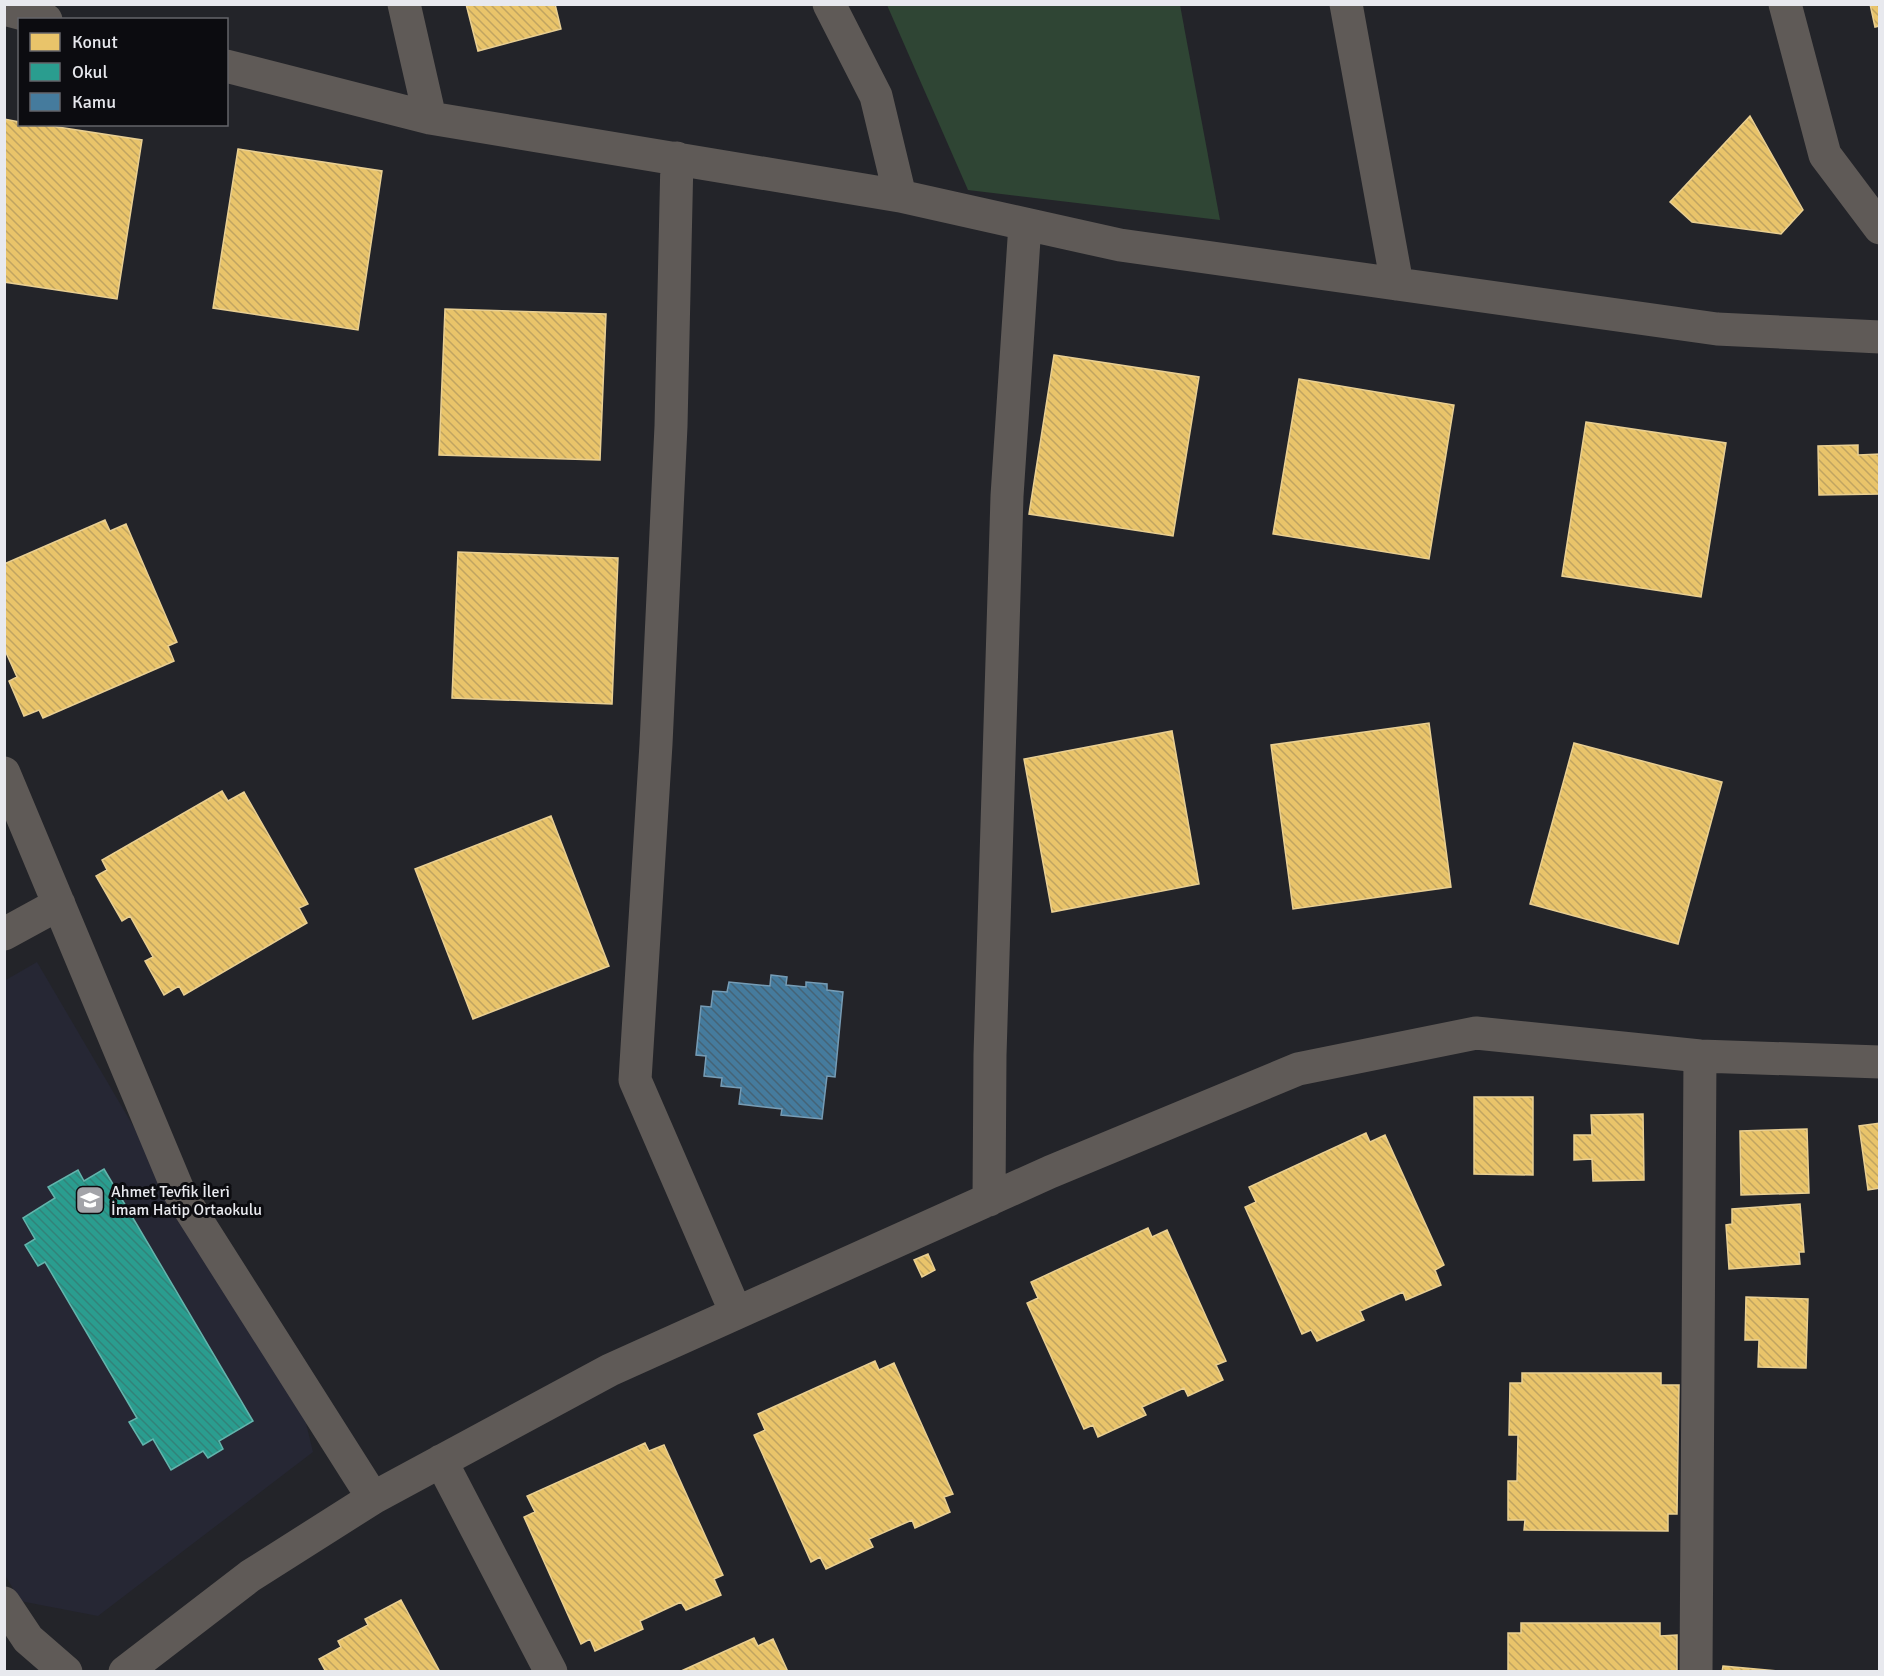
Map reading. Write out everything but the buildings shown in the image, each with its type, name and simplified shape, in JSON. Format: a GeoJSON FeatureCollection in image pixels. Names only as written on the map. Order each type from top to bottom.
{"type":"FeatureCollection","features":[{"type":"Feature","properties":{"kind":"street"},"geometry":{"type":"LineString","coordinates":[[404,4],[430,118]]}},
{"type":"Feature","properties":{"kind":"street"},"geometry":{"type":"LineString","coordinates":[[829,4],[876,96],[900,196]]}},
{"type":"Feature","properties":{"kind":"street"},"geometry":{"type":"LineString","coordinates":[[1346,4],[1397,284]]}},
{"type":"Feature","properties":{"kind":"street"},"geometry":{"type":"LineString","coordinates":[[1785,4],[1825,155],[1880,228]]}},
{"type":"Feature","properties":{"kind":"street"},"geometry":{"type":"LineString","coordinates":[[4,9],[38,18]]}},
{"type":"Feature","properties":{"kind":"street"},"geometry":{"type":"LineString","coordinates":[[228,67],[430,118],[900,196],[1120,245],[1717,329],[1880,338]]}},
{"type":"Feature","properties":{"kind":"street"},"geometry":{"type":"LineString","coordinates":[[677,158],[669,473],[656,744],[635,1080],[736,1313]]}},
{"type":"Feature","properties":{"kind":"street"},"geometry":{"type":"LineString","coordinates":[[989,1200],[990,1055],[1006,508],[1025,224]]}},
{"type":"Feature","properties":{"kind":"street"},"geometry":{"type":"LineString","coordinates":[[4,773],[179,1192],[373,1498]]}},
{"type":"Feature","properties":{"kind":"street"},"geometry":{"type":"LineString","coordinates":[[4,934],[59,904]]}},
{"type":"Feature","properties":{"kind":"street"},"geometry":{"type":"LineString","coordinates":[[125,1671],[250,1576],[373,1498],[610,1370],[1050,1172],[1298,1069],[1476,1033],[1700,1056],[1880,1062]]}},
{"type":"Feature","properties":{"kind":"street"},"geometry":{"type":"LineString","coordinates":[[1696,1671],[1700,1056]]}},
{"type":"Feature","properties":{"kind":"street"},"geometry":{"type":"LineString","coordinates":[[441,1461],[551,1671]]}},
{"type":"Feature","properties":{"kind":"street"},"geometry":{"type":"LineString","coordinates":[[4,1603],[28,1639],[66,1671]]}},
{"type":"Feature","properties":{"kind":"shaded area","name":"Ahmet Tevfik İleri İmam Hatip Ortaokulu"},"geometry":{"type":"Polygon","coordinates":[[[37,962],[305,1419],[313,1452],[98,1616],[20,1601],[5,1575],[4,981],[37,962]]]}},
{"type":"Feature","properties":{"kind":"green space"},"geometry":{"type":"Polygon","coordinates":[[[887,5],[1180,5],[1220,220],[968,190],[887,5]]]}},
{"type":"Feature","properties":{"kind":"place","name":"Ahmet Tevfik İleri İmam Hatip Ortaokulu"},"geometry":{"type":"Point","coordinates":[90,1200]}}]}
